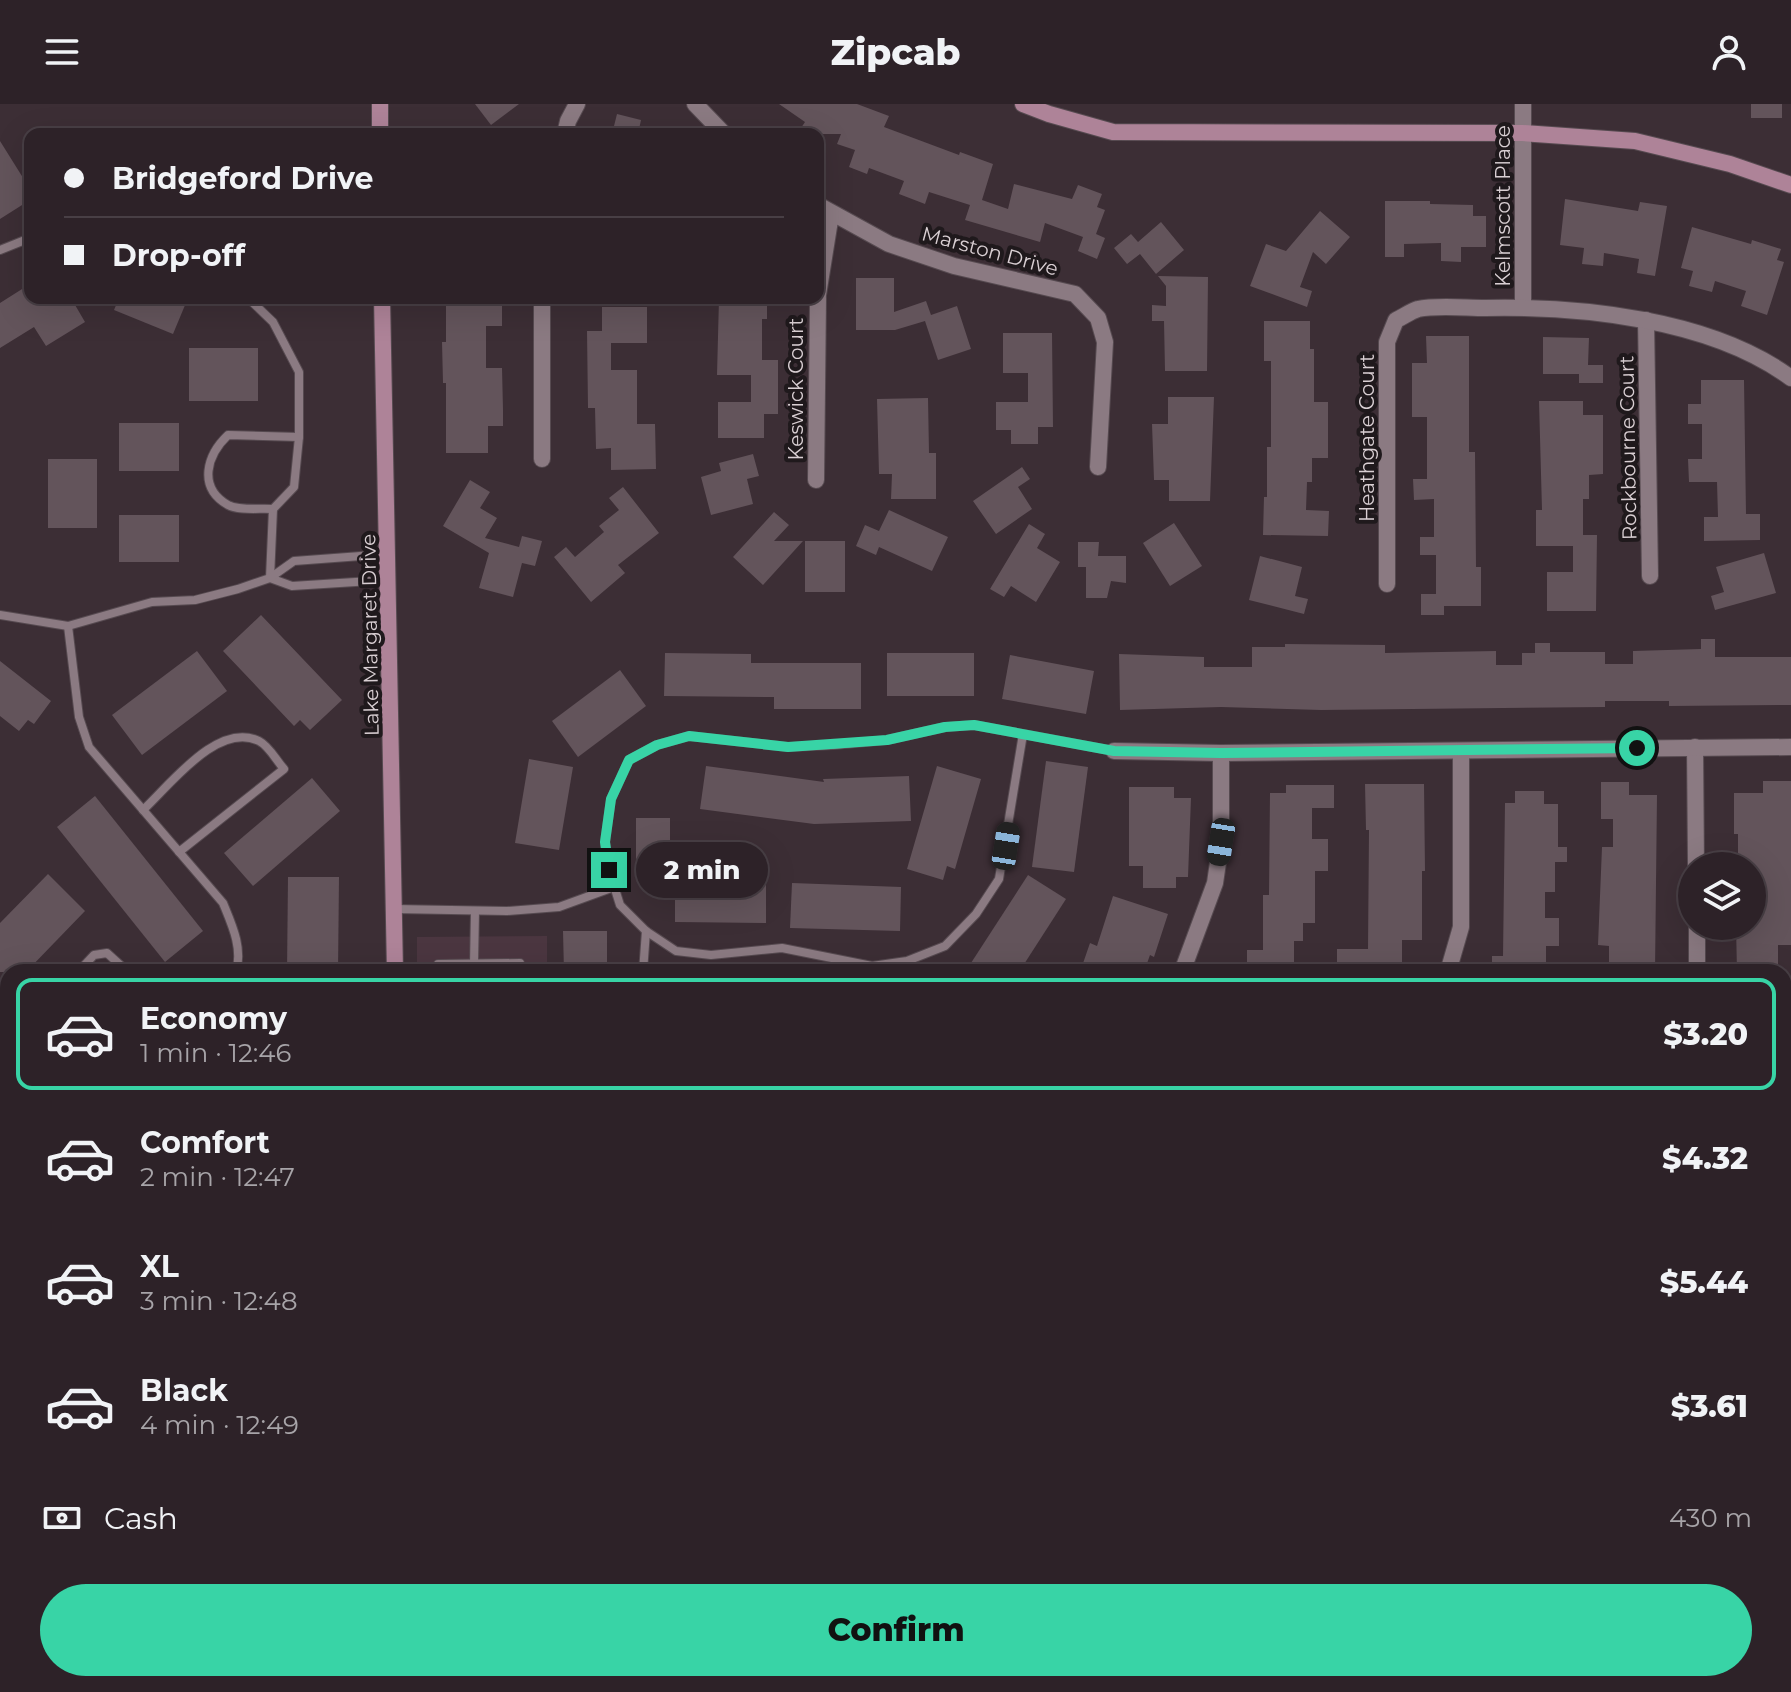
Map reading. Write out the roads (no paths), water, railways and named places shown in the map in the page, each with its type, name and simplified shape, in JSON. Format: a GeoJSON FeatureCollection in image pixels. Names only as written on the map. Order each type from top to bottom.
{"type":"FeatureCollection","features":[{"type":"Feature","properties":{"kind":"street"},"geometry":{"type":"LineString","coordinates":[[380,104],[380,128]]}},
{"type":"Feature","properties":{"kind":"street"},"geometry":{"type":"LineString","coordinates":[[566,128],[577,104]]}},
{"type":"Feature","properties":{"kind":"street"},"geometry":{"type":"LineString","coordinates":[[695,104],[718,128]]}},
{"type":"Feature","properties":{"kind":"street"},"geometry":{"type":"LineString","coordinates":[[1023,104],[1113,132],[1522,133],[1635,141],[1730,164],[1791,185]]}},
{"type":"Feature","properties":{"kind":"street","name":"Kelmscott Place"},"geometry":{"type":"LineString","coordinates":[[1523,104],[1523,307]]}},
{"type":"Feature","properties":{"kind":"street","name":"Marston Drive"},"geometry":{"type":"LineString","coordinates":[[825,209],[889,244],[954,266],[1075,294],[1098,318],[1105,342],[1098,467]]}},
{"type":"Feature","properties":{"kind":"street","name":"Lake Margaret Drive"},"geometry":{"type":"LineString","coordinates":[[382,304],[395,964]]}},
{"type":"Feature","properties":{"kind":"street"},"geometry":{"type":"LineString","coordinates":[[542,304],[542,459]]}},
{"type":"Feature","properties":{"kind":"street","name":"Keswick Court"},"geometry":{"type":"LineString","coordinates":[[816,480],[818,304]]}},
{"type":"Feature","properties":{"kind":"street","name":"Heathgate Court"},"geometry":{"type":"LineString","coordinates":[[1387,584],[1387,342],[1396,320],[1418,309],[1523,307],[1571,309],[1646,320],[1717,340],[1791,378]]}},
{"type":"Feature","properties":{"kind":"street","name":"Rockbourne Court"},"geometry":{"type":"LineString","coordinates":[[1646,320],[1650,576]]}},
{"type":"Feature","properties":{"kind":"street"},"geometry":{"type":"LineString","coordinates":[[1695,747],[1696,852]]}},
{"type":"Feature","properties":{"kind":"street"},"geometry":{"type":"LineString","coordinates":[[1114,751],[1221,753],[1791,747]]}},
{"type":"Feature","properties":{"kind":"street"},"geometry":{"type":"LineString","coordinates":[[1450,964],[1461,927],[1461,751]]}},
{"type":"Feature","properties":{"kind":"street"},"geometry":{"type":"LineString","coordinates":[[1185,964],[1215,883],[1221,842],[1221,753]]}},
{"type":"Feature","properties":{"kind":"street"},"geometry":{"type":"LineString","coordinates":[[1697,940],[1697,964]]}},
{"type":"Feature","properties":{"kind":"lane"},"geometry":{"type":"LineString","coordinates":[[0,250],[24,240]]}},
{"type":"Feature","properties":{"kind":"lane"},"geometry":{"type":"LineString","coordinates":[[254,304],[273,322],[299,372],[299,437],[294,487],[273,509],[270,578]]}},
{"type":"Feature","properties":{"kind":"lane"},"geometry":{"type":"LineString","coordinates":[[273,509],[230,506],[212,491],[206,470],[215,448],[228,435],[299,437]]}},
{"type":"Feature","properties":{"kind":"lane"},"geometry":{"type":"LineString","coordinates":[[0,615],[68,626],[152,602],[195,600],[270,578],[294,561],[388,554]]}},
{"type":"Feature","properties":{"kind":"lane"},"geometry":{"type":"LineString","coordinates":[[270,578],[292,586],[389,580]]}},
{"type":"Feature","properties":{"kind":"lane"},"geometry":{"type":"LineString","coordinates":[[68,626],[79,717],[89,747],[223,903],[236,933],[238,964]]}},
{"type":"Feature","properties":{"kind":"lane"},"geometry":{"type":"LineString","coordinates":[[862,964],[782,948],[711,955],[676,951],[646,931],[620,905],[605,842],[611,799],[629,760],[657,745],[689,736],[788,747],[887,740],[945,727],[974,725],[1114,751]]}},
{"type":"Feature","properties":{"kind":"lane"},"geometry":{"type":"LineString","coordinates":[[886,964],[907,961],[945,946],[976,914],[999,879],[1023,734]]}},
{"type":"Feature","properties":{"kind":"lane"},"geometry":{"type":"LineString","coordinates":[[143,810],[210,747],[226,738],[245,736],[262,742],[284,769],[179,852]]}},
{"type":"Feature","properties":{"kind":"lane"},"geometry":{"type":"LineString","coordinates":[[394,909],[507,911],[559,907],[614,887]]}},
{"type":"Feature","properties":{"kind":"lane"},"geometry":{"type":"LineString","coordinates":[[474,964],[475,911]]}},
{"type":"Feature","properties":{"kind":"lane"},"geometry":{"type":"LineString","coordinates":[[644,964],[646,931]]}},
{"type":"Feature","properties":{"kind":"lane"},"geometry":{"type":"LineString","coordinates":[[86,964],[94,955],[107,953],[119,964]]}},
{"type":"Feature","properties":{"kind":"lane"},"geometry":{"type":"LineString","coordinates":[[438,964],[520,963]]}}]}
